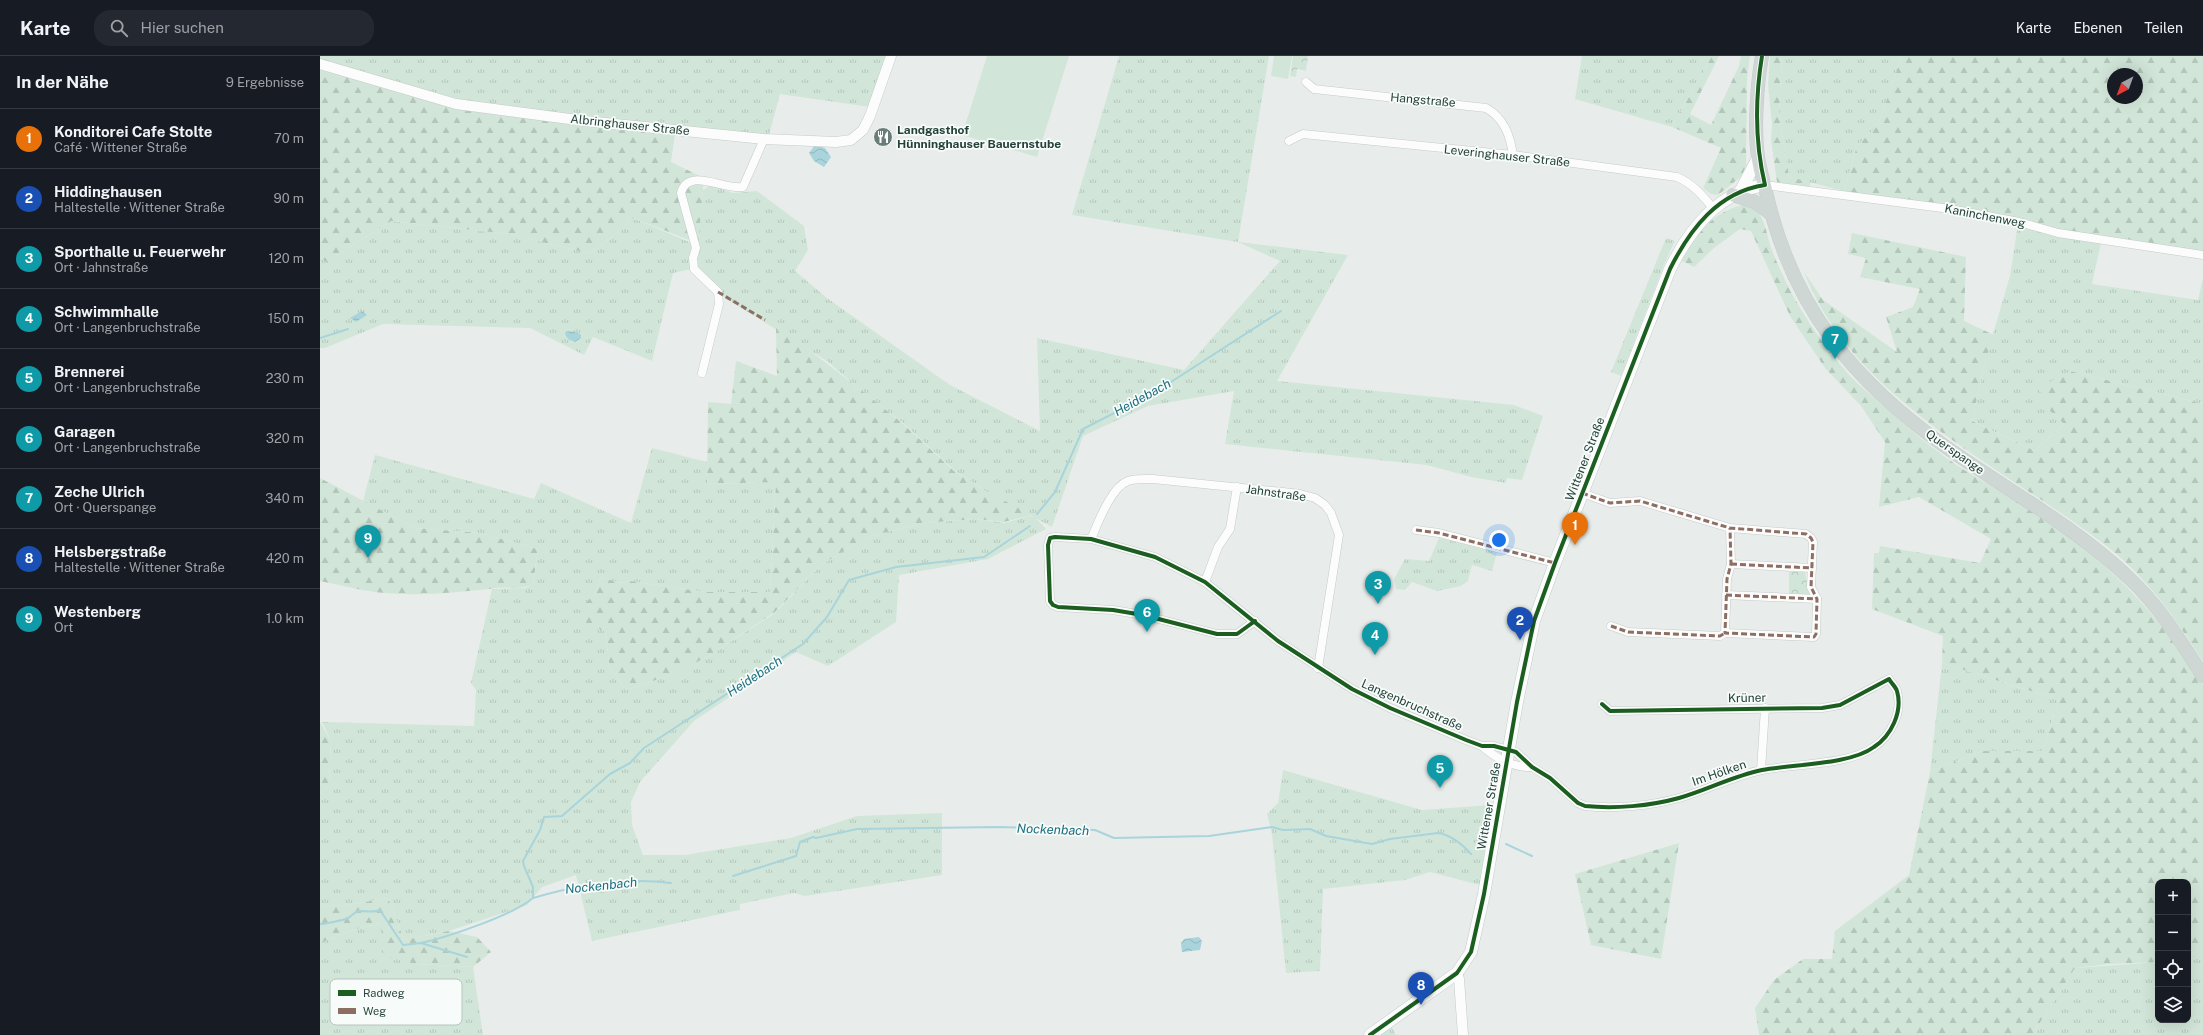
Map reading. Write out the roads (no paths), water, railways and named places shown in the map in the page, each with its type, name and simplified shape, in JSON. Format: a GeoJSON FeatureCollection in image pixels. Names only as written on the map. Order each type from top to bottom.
{"type":"FeatureCollection","features":[{"type":"Feature","properties":{"kind":"main road"},"geometry":{"type":"LineString","coordinates":[[1762,56],[1758,90],[1758,158],[1765,185]]}},
{"type":"Feature","properties":{"kind":"main road"},"geometry":{"type":"LineString","coordinates":[[1758,158],[1736,193],[1755,202],[1771,214]]}},
{"type":"Feature","properties":{"kind":"main road","name":"Wittener Straße"},"geometry":{"type":"LineString","coordinates":[[1370,1035],[1457,973],[1470,952],[1476,933],[1529,640],[1555,563],[1670,269],[1690,233],[1713,208],[1736,193],[1765,185]]}},
{"type":"Feature","properties":{"kind":"main road","name":"Querspange"},"geometry":{"type":"LineString","coordinates":[[1765,185],[1771,214],[1793,277],[1815,316],[1835,345],[1863,377],[1909,419],[1946,447],[2088,543],[2131,579],[2166,620],[2203,676]]}},
{"type":"Feature","properties":{"kind":"street","name":"Albringhauser Straße"},"geometry":{"type":"LineString","coordinates":[[320,64],[456,104],[585,121],[764,139],[836,142],[851,140],[863,130],[870,116],[891,56]]}},
{"type":"Feature","properties":{"kind":"street","name":"Hangstraße"},"geometry":{"type":"LineString","coordinates":[[1306,82],[1314,89],[1486,108],[1494,112],[1507,129],[1513,155]]}},
{"type":"Feature","properties":{"kind":"street","name":"Leveringhauser Straße"},"geometry":{"type":"LineString","coordinates":[[1289,141],[1303,134],[1513,155],[1677,177],[1689,182],[1713,208]]}},
{"type":"Feature","properties":{"kind":"street"},"geometry":{"type":"LineString","coordinates":[[702,373],[719,304],[718,292],[694,269],[693,258],[696,248],[681,193],[683,186],[690,180],[702,180],[736,188],[743,187],[764,139]]}},
{"type":"Feature","properties":{"kind":"street","name":"Kaninchenweg"},"geometry":{"type":"LineString","coordinates":[[1765,185],[1950,209],[2020,222],[2058,233],[2203,255]]}},
{"type":"Feature","properties":{"kind":"street","name":"Jahnstraße"},"geometry":{"type":"LineString","coordinates":[[1091,539],[1116,489],[1126,482],[1153,479],[1300,494],[1315,498],[1325,505],[1331,513],[1339,535],[1318,668]]}},
{"type":"Feature","properties":{"kind":"street"},"geometry":{"type":"LineString","coordinates":[[1205,582],[1218,547],[1230,529],[1237,488]]}},
{"type":"Feature","properties":{"kind":"street"},"geometry":{"type":"LineString","coordinates":[[1582,493],[1610,503],[1640,501],[1730,528],[1806,534],[1813,542],[1811,587],[1817,599],[1816,634],[1814,637],[1725,633],[1720,636],[1628,632],[1611,626]]}},
{"type":"Feature","properties":{"kind":"street"},"geometry":{"type":"LineString","coordinates":[[1725,633],[1726,595],[1731,564],[1730,528]]}},
{"type":"Feature","properties":{"kind":"street"},"geometry":{"type":"LineString","coordinates":[[1416,530],[1439,534],[1555,563]]}},
{"type":"Feature","properties":{"kind":"street","name":"Langenbruchstraße"},"geometry":{"type":"LineString","coordinates":[[1255,621],[1238,634],[1217,634],[1143,615],[1113,610],[1058,608],[1052,605],[1050,601],[1048,545],[1050,538],[1091,539],[1155,557],[1205,582],[1255,621],[1278,641],[1352,689],[1390,708],[1482,746],[1491,754],[1507,762]]}},
{"type":"Feature","properties":{"kind":"street"},"geometry":{"type":"LineString","coordinates":[[1731,564],[1812,568]]}},
{"type":"Feature","properties":{"kind":"street"},"geometry":{"type":"LineString","coordinates":[[1726,595],[1817,599]]}},
{"type":"Feature","properties":{"kind":"street","name":"Im Hölken"},"geometry":{"type":"LineString","coordinates":[[1509,749],[1520,756],[1532,767],[1550,778],[1578,803],[1590,807],[1639,805],[1664,801],[1761,770],[1859,756],[1875,747],[1889,732],[1896,721],[1898,707],[1897,691],[1889,679]]}},
{"type":"Feature","properties":{"kind":"street","name":"Krüner"},"geometry":{"type":"LineString","coordinates":[[1602,704],[1610,711],[1822,708],[1840,705],[1889,679]]}},
{"type":"Feature","properties":{"kind":"street"},"geometry":{"type":"LineString","coordinates":[[1761,770],[1765,708]]}},
{"type":"Feature","properties":{"kind":"street","name":"Langenbruchstraße"},"geometry":{"type":"LineString","coordinates":[[1482,746],[1494,746],[1509,749]]}},
{"type":"Feature","properties":{"kind":"street","name":"Im Hölken"},"geometry":{"type":"LineString","coordinates":[[1507,762],[1522,768],[1532,767]]}},
{"type":"Feature","properties":{"kind":"street"},"geometry":{"type":"LineString","coordinates":[[1457,973],[1459,978],[1463,1035]]}},
{"type":"Feature","properties":{"kind":"water"},"geometry":{"type":"Polygon","coordinates":[[[815,145],[825,148],[831,157],[824,167],[814,161],[809,153],[815,145]]]}},
{"type":"Feature","properties":{"kind":"water"},"geometry":{"type":"Polygon","coordinates":[[[362,311],[367,315],[356,322],[350,318],[362,311]]]}},
{"type":"Feature","properties":{"kind":"water"},"geometry":{"type":"Polygon","coordinates":[[[566,331],[577,332],[581,335],[581,338],[575,342],[568,339],[565,334],[566,331]]]}},
{"type":"Feature","properties":{"kind":"water"},"geometry":{"type":"Polygon","coordinates":[[[1199,937],[1202,941],[1200,950],[1182,952],[1181,943],[1184,939],[1199,937]]]}},
{"type":"Feature","properties":{"kind":"waterway","name":"Heidebach"},"geometry":{"type":"LineString","coordinates":[[1037,514],[1055,492],[1083,429],[1157,391],[1281,311]]}},
{"type":"Feature","properties":{"kind":"waterway"},"geometry":{"type":"LineString","coordinates":[[320,338],[348,329]]}},
{"type":"Feature","properties":{"kind":"waterway","name":"Heidebach"},"geometry":{"type":"LineString","coordinates":[[421,943],[463,931],[496,918],[524,905],[533,898],[533,887],[523,861],[540,830],[544,817],[562,816],[610,774],[630,763],[644,748],[803,644],[827,617],[849,580],[896,567],[984,557],[1030,526]]}},
{"type":"Feature","properties":{"kind":"waterway","name":"Nockenbach"},"geometry":{"type":"LineString","coordinates":[[733,876],[796,856],[800,842],[813,837],[816,838],[857,829],[998,827],[1095,830],[1114,838],[1209,836],[1272,827],[1283,830],[1310,829],[1326,836],[1372,844],[1390,839],[1438,833],[1456,840],[1471,854]]}},
{"type":"Feature","properties":{"kind":"waterway","name":"Nockenbach"},"geometry":{"type":"LineString","coordinates":[[1506,844],[1532,856]]}},
{"type":"Feature","properties":{"kind":"waterway","name":"Nockenbach"},"geometry":{"type":"LineString","coordinates":[[533,898],[567,889],[601,883],[636,881],[671,883]]}},
{"type":"Feature","properties":{"kind":"waterway","name":"Nockenbach"},"geometry":{"type":"LineString","coordinates":[[320,924],[346,919],[359,911],[373,912],[380,910],[403,945],[421,943],[467,957]]}},
{"type":"Feature","properties":{"kind":"place","name":"Landgasthof Hünninghauser Bauernstube"},"geometry":{"type":"Point","coordinates":[883,137]}},
{"type":"Feature","properties":{"kind":"place","name":"Zeche Ulrich"},"geometry":{"type":"Point","coordinates":[1835,359]}},
{"type":"Feature","properties":{"kind":"place","name":"Konditorei Cafe Stolte"},"geometry":{"type":"Point","coordinates":[1575,545]}},
{"type":"Feature","properties":{"kind":"place","name":"Westenberg"},"geometry":{"type":"Point","coordinates":[368,558]}},
{"type":"Feature","properties":{"kind":"place","name":"Sporthalle u. Feuerwehr"},"geometry":{"type":"Point","coordinates":[1378,604]}},
{"type":"Feature","properties":{"kind":"place","name":"Garagen"},"geometry":{"type":"Point","coordinates":[1147,632]}},
{"type":"Feature","properties":{"kind":"place","name":"Hiddinghausen"},"geometry":{"type":"Point","coordinates":[1520,640]}},
{"type":"Feature","properties":{"kind":"place","name":"Schwimmhalle"},"geometry":{"type":"Point","coordinates":[1375,655]}},
{"type":"Feature","properties":{"kind":"place","name":"Brennerei"},"geometry":{"type":"Point","coordinates":[1440,788]}},
{"type":"Feature","properties":{"kind":"place","name":"Helsbergstraße"},"geometry":{"type":"Point","coordinates":[1421,1005]}}]}
